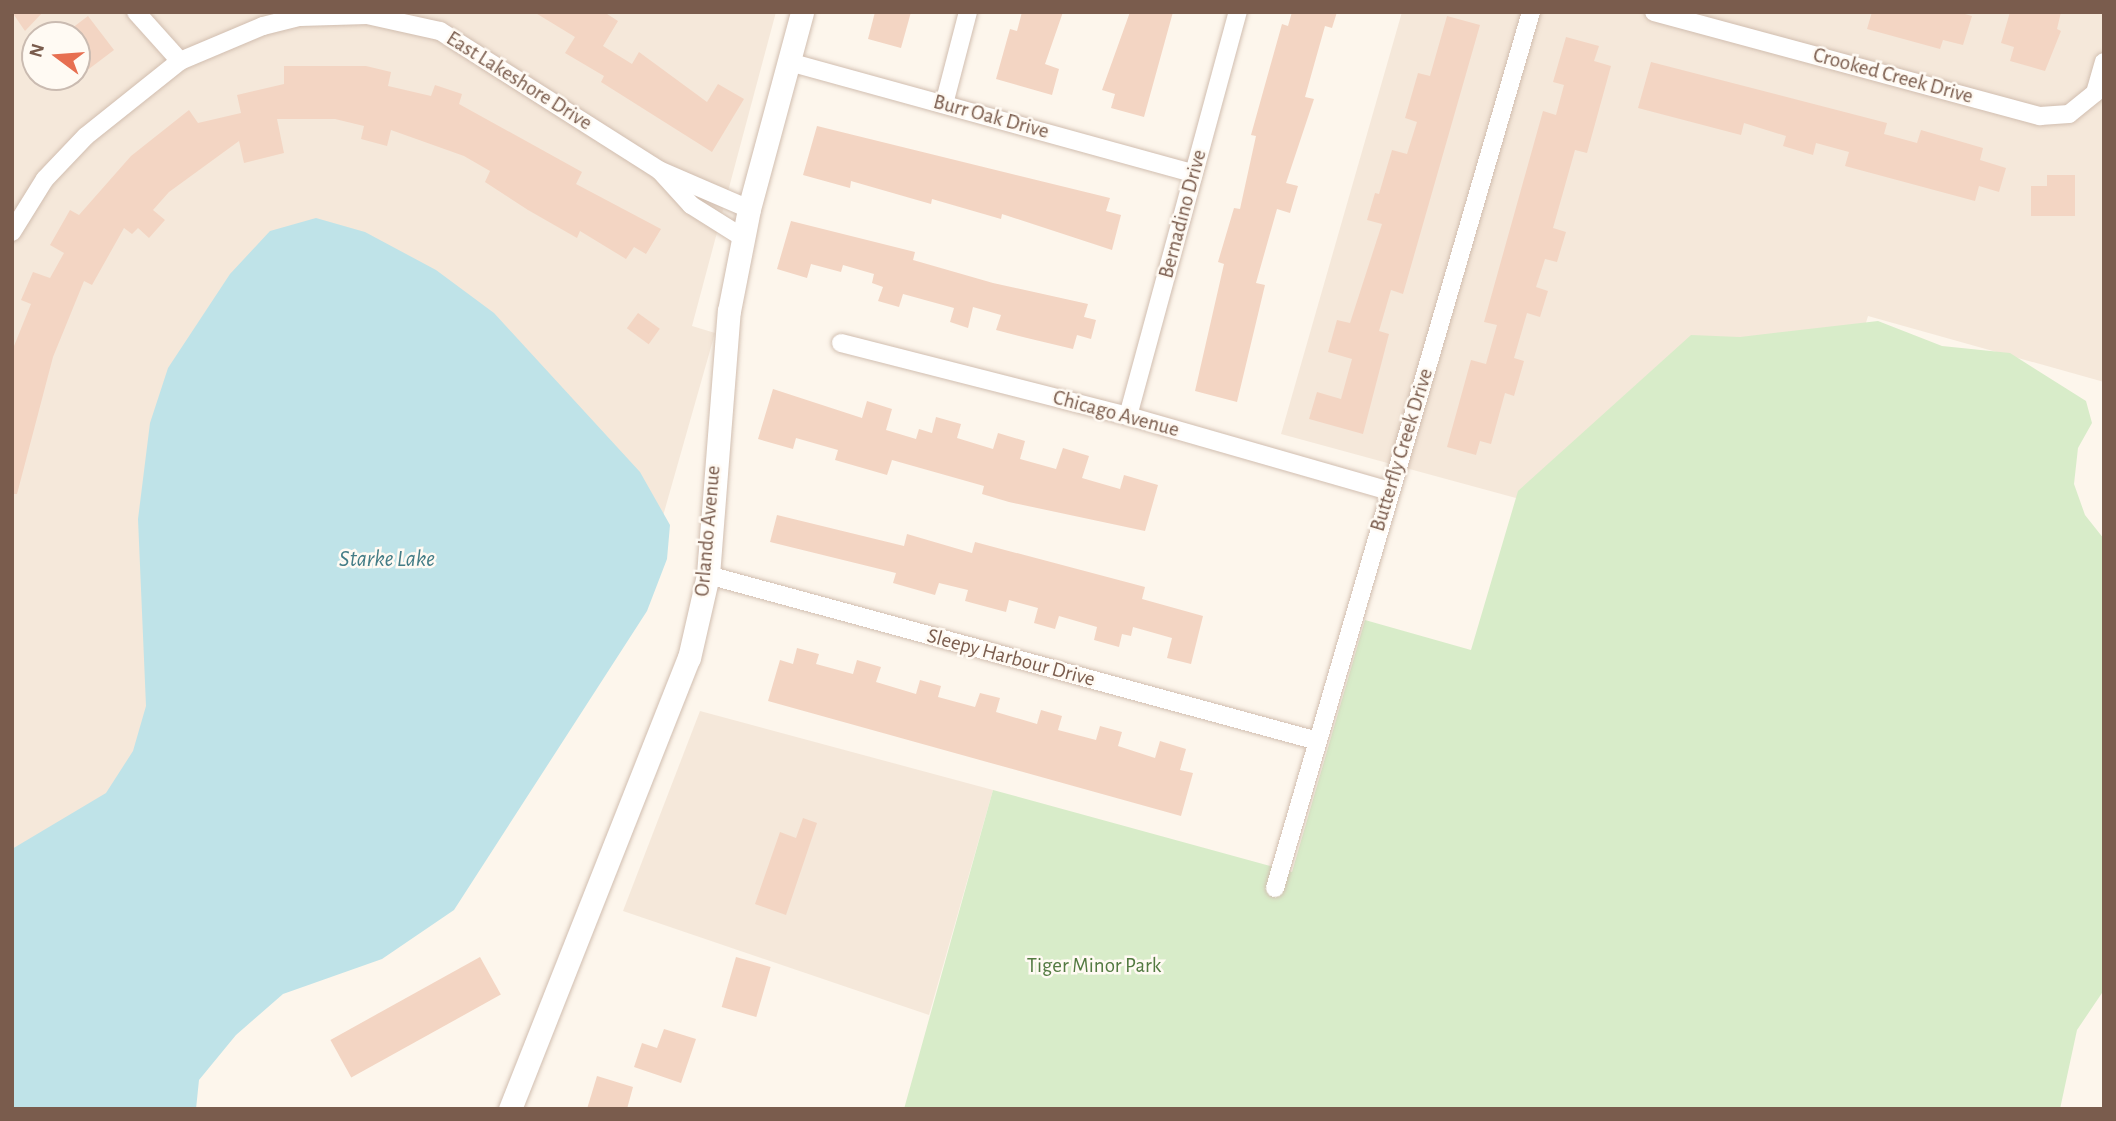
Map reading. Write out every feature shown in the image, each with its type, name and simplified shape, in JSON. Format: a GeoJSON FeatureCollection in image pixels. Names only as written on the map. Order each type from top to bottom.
{"type":"FeatureCollection","features":[{"type":"Feature","properties":{"kind":"street"},"geometry":{"type":"LineString","coordinates":[[136,12],[180,61]]}},
{"type":"Feature","properties":{"kind":"street","name":"Orlando Avenue"},"geometry":{"type":"LineString","coordinates":[[510,1109],[663,731],[689,658],[708,575],[720,380],[742,237],[802,12]]}},
{"type":"Feature","properties":{"kind":"street"},"geometry":{"type":"LineString","coordinates":[[944,104],[968,12]]}},
{"type":"Feature","properties":{"kind":"street","name":"Bernadino Drive"},"geometry":{"type":"LineString","coordinates":[[1128,416],[1238,12]]}},
{"type":"Feature","properties":{"kind":"street","name":"Butterfly Creek Drive"},"geometry":{"type":"LineString","coordinates":[[1275,888],[1314,740],[1531,12]]}},
{"type":"Feature","properties":{"kind":"street","name":"Crooked Creek Drive"},"geometry":{"type":"LineString","coordinates":[[1654,12],[2040,116],[2069,114],[2095,93],[2104,62]]}},
{"type":"Feature","properties":{"kind":"street","name":"East Lakeshore Drive"},"geometry":{"type":"LineString","coordinates":[[15,220],[45,179],[86,136],[180,61],[263,26],[300,18],[368,15],[440,31],[659,170],[749,209]]}},
{"type":"Feature","properties":{"kind":"street","name":"Burr Oak Drive"},"geometry":{"type":"LineString","coordinates":[[789,62],[1193,173]]}},
{"type":"Feature","properties":{"kind":"street","name":"East Lakeshore Drive"},"geometry":{"type":"LineString","coordinates":[[659,170],[691,205],[742,237]]}},
{"type":"Feature","properties":{"kind":"street","name":"Chicago Avenue"},"geometry":{"type":"LineString","coordinates":[[841,343],[1128,416],[1390,491]]}},
{"type":"Feature","properties":{"kind":"street","name":"Sleepy Harbour Drive"},"geometry":{"type":"LineString","coordinates":[[708,575],[1314,740]]}},
{"type":"Feature","properties":{"kind":"shaded area"},"geometry":{"type":"Polygon","coordinates":[[[12,12],[776,12],[692,326],[715,333],[632,625],[28,1109],[12,1109],[12,12]]]}},
{"type":"Feature","properties":{"kind":"shaded area"},"geometry":{"type":"Polygon","coordinates":[[[1402,12],[2104,12],[2104,382],[1868,316],[1791,573],[1281,434],[1402,12]]]}},
{"type":"Feature","properties":{"kind":"shaded area"},"geometry":{"type":"Polygon","coordinates":[[[700,711],[993,790],[929,1015],[623,911],[700,711]]]}},
{"type":"Feature","properties":{"kind":"green space","name":"Tiger Minor Park"},"geometry":{"type":"Polygon","coordinates":[[[1878,321],[1942,346],[2010,353],[2086,401],[2092,423],[2078,448],[2074,484],[2085,515],[2104,539],[2104,990],[2077,1030],[2060,1109],[904,1109],[993,790],[1292,872],[1365,620],[1471,650],[1518,491],[1691,335],[1740,337],[1878,321]]]}},
{"type":"Feature","properties":{"kind":"water","name":"Starke Lake"},"geometry":{"type":"Polygon","coordinates":[[[316,218],[365,232],[436,270],[494,313],[640,472],[670,525],[667,559],[647,611],[454,910],[382,959],[283,994],[236,1035],[199,1080],[196,1109],[12,1109],[12,849],[106,793],[133,751],[146,706],[138,519],[150,423],[168,368],[230,274],[270,231],[316,218]]]}},
{"type":"Feature","properties":{"kind":"building"},"geometry":{"type":"Polygon","coordinates":[[[12,12],[43,12],[34,21],[21,21],[21,25],[12,12]]]}},
{"type":"Feature","properties":{"kind":"building"},"geometry":{"type":"Polygon","coordinates":[[[534,12],[604,12],[618,21],[603,46],[632,64],[639,52],[707,102],[718,84],[744,99],[712,152],[601,82],[604,76],[565,53],[575,37],[534,12]]]}},
{"type":"Feature","properties":{"kind":"building"},"geometry":{"type":"Polygon","coordinates":[[[875,12],[911,12],[901,48],[868,39],[875,12]]]}},
{"type":"Feature","properties":{"kind":"building"},"geometry":{"type":"Polygon","coordinates":[[[1022,12],[1063,12],[1045,64],[1059,69],[1052,95],[996,79],[1010,29],[1017,31],[1022,12]]]}},
{"type":"Feature","properties":{"kind":"building"},"geometry":{"type":"Polygon","coordinates":[[[1130,12],[1173,12],[1144,117],[1111,108],[1115,94],[1102,90],[1130,12]]]}},
{"type":"Feature","properties":{"kind":"building"},"geometry":{"type":"Polygon","coordinates":[[[1292,12],[1337,12],[1332,28],[1325,26],[1305,97],[1314,99],[1286,183],[1298,186],[1290,213],[1277,209],[1256,283],[1265,285],[1237,402],[1195,391],[1224,264],[1218,262],[1234,208],[1240,209],[1256,136],[1251,135],[1282,24],[1288,26],[1292,12]]]}},
{"type":"Feature","properties":{"kind":"building"},"geometry":{"type":"Polygon","coordinates":[[[1872,12],[1958,12],[1972,16],[1963,45],[1943,40],[1940,49],[1867,29],[1872,12]]]}},
{"type":"Feature","properties":{"kind":"building"},"geometry":{"type":"Polygon","coordinates":[[[2010,12],[2061,12],[2057,29],[2061,31],[2045,71],[2010,61],[2014,47],[2001,43],[2010,12]]]}},
{"type":"Feature","properties":{"kind":"building"},"geometry":{"type":"Polygon","coordinates":[[[88,16],[114,50],[91,67],[91,21],[81,21],[88,16]]]}},
{"type":"Feature","properties":{"kind":"building"},"geometry":{"type":"Polygon","coordinates":[[[1447,16],[1480,25],[1403,294],[1391,290],[1379,331],[1389,334],[1363,434],[1309,419],[1317,392],[1341,399],[1352,359],[1328,352],[1337,320],[1350,323],[1382,224],[1367,220],[1375,193],[1379,194],[1392,150],[1407,154],[1417,122],[1405,118],[1418,73],[1430,76],[1447,16]]]}},
{"type":"Feature","properties":{"kind":"building"},"geometry":{"type":"Polygon","coordinates":[[[1566,37],[1599,46],[1594,61],[1611,66],[1587,153],[1575,150],[1553,228],[1566,232],[1557,262],[1545,259],[1536,287],[1548,291],[1540,317],[1527,313],[1514,358],[1524,361],[1514,396],[1505,393],[1491,444],[1480,441],[1476,455],[1447,447],[1471,360],[1486,364],[1497,325],[1484,322],[1543,111],[1556,115],[1564,85],[1553,82],[1566,37]]]}},
{"type":"Feature","properties":{"kind":"building"},"geometry":{"type":"Polygon","coordinates":[[[1651,62],[1887,123],[1884,134],[1917,143],[1921,130],[1983,148],[1980,160],[2006,168],[1999,192],[1979,186],[1975,201],[1845,166],[1849,152],[1816,143],[1813,155],[1783,146],[1786,136],[1744,123],[1741,135],[1638,108],[1651,62]]]}},
{"type":"Feature","properties":{"kind":"building"},"geometry":{"type":"Polygon","coordinates":[[[284,66],[366,66],[391,72],[388,86],[431,96],[435,85],[462,94],[459,104],[582,172],[576,184],[661,229],[646,254],[634,247],[626,259],[580,231],[577,238],[528,210],[485,182],[490,171],[464,156],[391,130],[387,146],[361,139],[364,126],[335,119],[277,119],[284,153],[244,163],[239,141],[169,192],[153,210],[165,220],[149,238],[138,228],[132,234],[124,228],[92,285],[84,281],[53,357],[17,494],[12,494],[12,351],[31,304],[21,300],[33,272],[50,278],[64,253],[50,245],[70,210],[79,215],[131,156],[189,110],[198,123],[241,113],[237,95],[284,84],[284,66]]]}},
{"type":"Feature","properties":{"kind":"building"},"geometry":{"type":"Polygon","coordinates":[[[817,126],[1110,198],[1106,211],[1121,215],[1112,250],[1002,214],[1001,219],[932,199],[931,204],[851,181],[850,188],[803,175],[817,126]]]}},
{"type":"Feature","properties":{"kind":"building"},"geometry":{"type":"Polygon","coordinates":[[[2047,175],[2075,175],[2075,216],[2031,216],[2031,186],[2047,186],[2047,175]]]}},
{"type":"Feature","properties":{"kind":"building"},"geometry":{"type":"Polygon","coordinates":[[[791,221],[915,252],[913,260],[993,283],[1088,304],[1084,317],[1096,320],[1091,339],[1077,335],[1073,349],[996,330],[1001,315],[973,307],[968,328],[950,322],[954,308],[903,294],[899,307],[878,301],[883,287],[872,283],[874,274],[843,265],[841,272],[811,264],[807,278],[777,269],[791,221]]]}},
{"type":"Feature","properties":{"kind":"building"},"geometry":{"type":"Polygon","coordinates":[[[638,313],[660,329],[649,344],[627,328],[638,313]]]}},
{"type":"Feature","properties":{"kind":"building"},"geometry":{"type":"Polygon","coordinates":[[[773,389],[862,418],[867,401],[892,409],[886,430],[916,439],[919,429],[932,433],[936,417],[961,424],[957,438],[993,449],[998,433],[1025,441],[1020,459],[1056,469],[1063,448],[1089,456],[1082,478],[1120,489],[1124,475],[1158,485],[1145,531],[1009,502],[982,494],[984,486],[892,460],[887,475],[835,460],[838,450],[796,438],[793,449],[758,439],[773,389]]]}},
{"type":"Feature","properties":{"kind":"building"},"geometry":{"type":"Polygon","coordinates":[[[777,515],[904,546],[907,534],[972,553],[975,542],[1145,587],[1142,599],[1203,616],[1191,664],[1167,658],[1172,638],[1133,627],[1131,636],[1122,634],[1119,647],[1094,640],[1097,627],[1059,616],[1055,629],[1034,623],[1038,608],[1009,600],[1006,612],[965,601],[968,590],[939,583],[935,595],[893,583],[896,573],[770,542],[777,515]]]}},
{"type":"Feature","properties":{"kind":"building"},"geometry":{"type":"Polygon","coordinates":[[[797,648],[819,654],[816,664],[853,674],[857,660],[881,667],[876,682],[916,694],[920,680],[941,686],[938,697],[975,707],[980,693],[1000,698],[996,712],[1037,724],[1041,710],[1062,716],[1058,730],[1096,740],[1100,726],[1122,732],[1118,746],[1155,758],[1160,741],[1186,749],[1180,770],[1193,773],[1181,816],[768,701],[780,660],[793,664],[797,648]]]}},
{"type":"Feature","properties":{"kind":"building"},"geometry":{"type":"Polygon","coordinates":[[[803,818],[817,823],[786,915],[755,904],[780,832],[796,838],[803,818]]]}},
{"type":"Feature","properties":{"kind":"building"},"geometry":{"type":"Polygon","coordinates":[[[480,957],[501,995],[351,1078],[330,1040],[480,957]]]}},
{"type":"Feature","properties":{"kind":"building"},"geometry":{"type":"Polygon","coordinates":[[[736,957],[771,967],[756,1017],[722,1007],[736,957]]]}},
{"type":"Feature","properties":{"kind":"building"},"geometry":{"type":"Polygon","coordinates":[[[664,1029],[696,1039],[681,1083],[634,1067],[642,1043],[657,1048],[664,1029]]]}},
{"type":"Feature","properties":{"kind":"building"},"geometry":{"type":"Polygon","coordinates":[[[597,1076],[633,1087],[627,1109],[587,1109],[597,1076]]]}}]}
